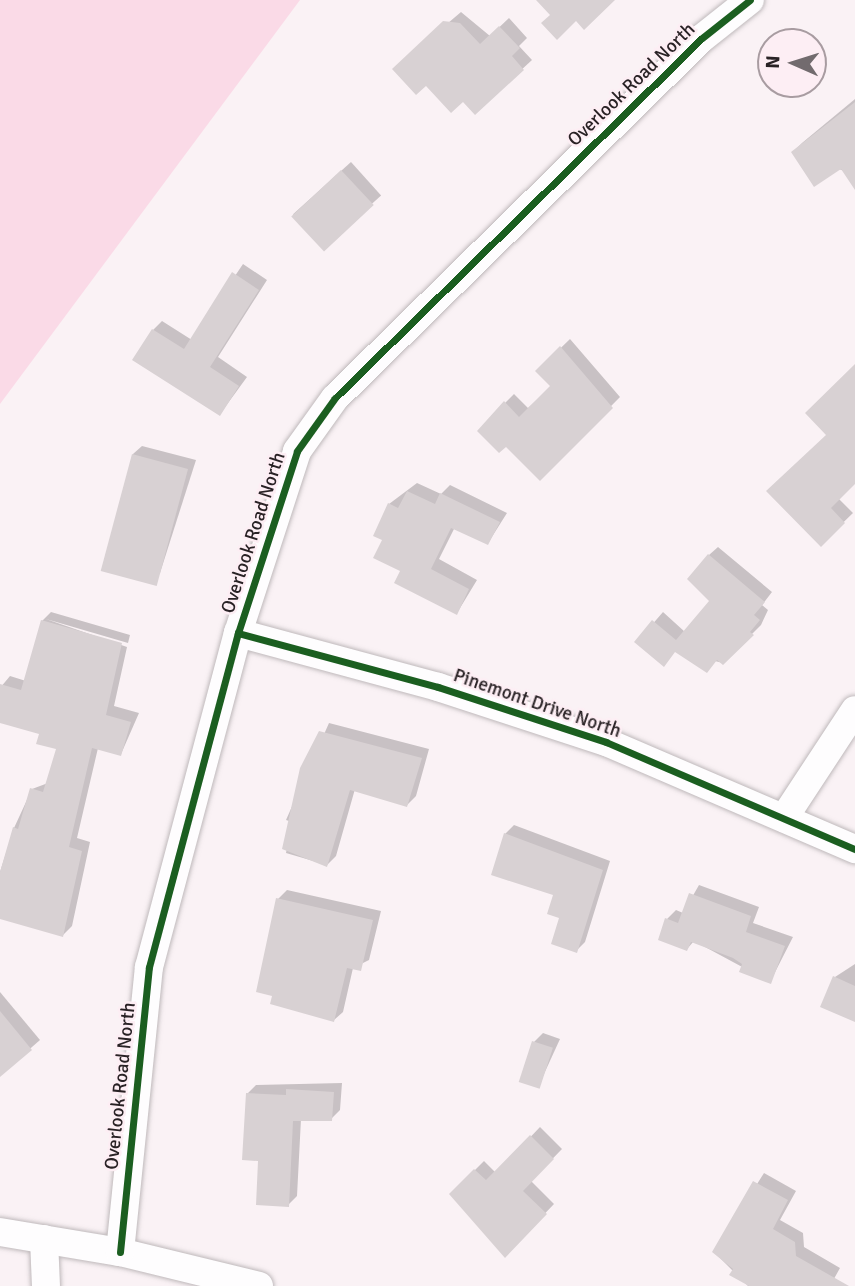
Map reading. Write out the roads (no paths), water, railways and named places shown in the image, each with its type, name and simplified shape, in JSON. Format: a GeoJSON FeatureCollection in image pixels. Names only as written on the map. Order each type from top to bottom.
{"type":"FeatureCollection","features":[{"type":"Feature","properties":{"kind":"street","name":"Overlook Road North"},"geometry":{"type":"LineString","coordinates":[[120,1252],[149,967],[238,633],[297,451],[335,398],[702,38],[750,0]]}},
{"type":"Feature","properties":{"kind":"street","name":"Pinemont Drive North"},"geometry":{"type":"LineString","coordinates":[[238,633],[438,687],[606,742],[855,849]]}},
{"type":"Feature","properties":{"kind":"street"},"geometry":{"type":"LineString","coordinates":[[784,818],[855,710]]}},
{"type":"Feature","properties":{"kind":"street"},"geometry":{"type":"LineString","coordinates":[[0,1232],[120,1252],[259,1286]]}},
{"type":"Feature","properties":{"kind":"street"},"geometry":{"type":"LineString","coordinates":[[44,1239],[46,1286]]}}]}
